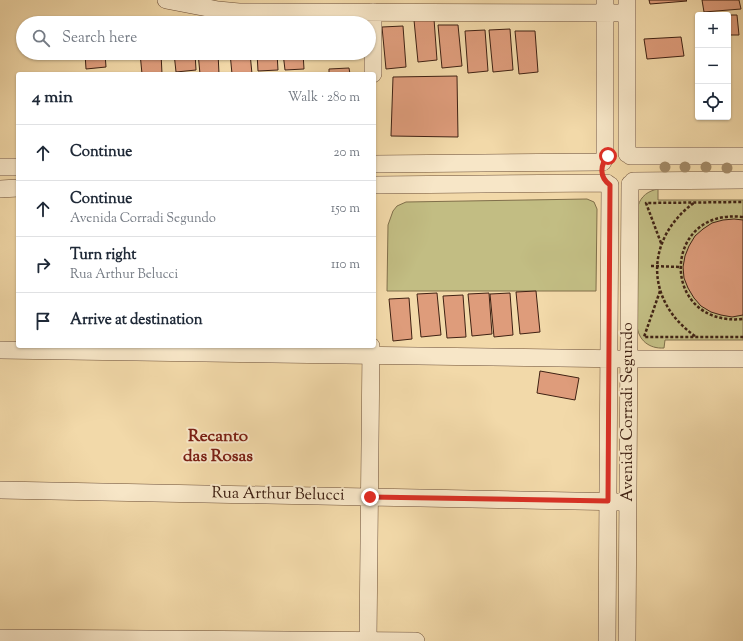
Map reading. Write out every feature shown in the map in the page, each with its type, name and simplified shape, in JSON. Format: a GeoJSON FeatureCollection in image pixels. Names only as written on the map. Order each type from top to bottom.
{"type":"FeatureCollection","features":[{"type":"Feature","properties":{"kind":"street"},"geometry":{"type":"LineString","coordinates":[[166,0],[218,10],[239,12],[305,6],[373,12],[459,6],[627,7],[628,155],[636,165],[636,176],[631,182]]}},
{"type":"Feature","properties":{"kind":"street"},"geometry":{"type":"LineString","coordinates":[[605,7],[604,161],[601,173],[608,184]]}},
{"type":"Feature","properties":{"kind":"street"},"geometry":{"type":"LineString","coordinates":[[373,60],[373,72]]}},
{"type":"Feature","properties":{"kind":"street"},"geometry":{"type":"LineString","coordinates":[[376,164],[604,161],[612,154],[622,153],[628,155],[743,156]]}},
{"type":"Feature","properties":{"kind":"street"},"geometry":{"type":"LineString","coordinates":[[0,168],[16,167]]}},
{"type":"Feature","properties":{"kind":"street"},"geometry":{"type":"LineString","coordinates":[[376,185],[608,184],[620,187],[631,182],[743,180]]}},
{"type":"Feature","properties":{"kind":"street","name":"Avenida Corradi Segundo"},"geometry":{"type":"LineString","coordinates":[[627,641],[628,359],[631,182]]}},
{"type":"Feature","properties":{"kind":"street","name":"Avenida Corradi Segundo"},"geometry":{"type":"LineString","coordinates":[[607,641],[609,359],[608,184]]}},
{"type":"Feature","properties":{"kind":"street"},"geometry":{"type":"LineString","coordinates":[[0,188],[16,188]]}},
{"type":"Feature","properties":{"kind":"street"},"geometry":{"type":"LineString","coordinates":[[0,350],[371,351],[609,359],[743,359]]}},
{"type":"Feature","properties":{"kind":"street"},"geometry":{"type":"LineString","coordinates":[[368,641],[371,351]]}},
{"type":"Feature","properties":{"kind":"street","name":"Rua Arthur Belucci"},"geometry":{"type":"LineString","coordinates":[[0,490],[628,502]]}},
{"type":"Feature","properties":{"kind":"street"},"geometry":{"type":"LineString","coordinates":[[0,638],[416,641]]}},
{"type":"Feature","properties":{"kind":"path"},"geometry":{"type":"LineString","coordinates":[[662,243],[646,202],[743,202]]}},
{"type":"Feature","properties":{"kind":"path"},"geometry":{"type":"LineString","coordinates":[[695,202],[671,224],[662,243],[657,266],[660,290],[668,308],[673,316],[695,336]]}},
{"type":"Feature","properties":{"kind":"path"},"geometry":{"type":"LineString","coordinates":[[743,217],[722,216],[701,226],[692,234],[686,244],[680,267],[681,278],[685,290],[691,300],[699,308],[720,318],[732,320],[743,319]]}},
{"type":"Feature","properties":{"kind":"path"},"geometry":{"type":"LineString","coordinates":[[651,266],[680,267]]}},
{"type":"Feature","properties":{"kind":"path"},"geometry":{"type":"LineString","coordinates":[[660,290],[644,337],[743,337]]}},
{"type":"Feature","properties":{"kind":"shaded area"},"geometry":{"type":"Polygon","coordinates":[[[658,189],[658,200],[743,200],[743,340],[665,340],[664,348],[659,348],[649,345],[642,339],[637,325],[638,206],[645,194],[658,189]]]}},
{"type":"Feature","properties":{"kind":"shaded area"},"geometry":{"type":"Polygon","coordinates":[[[587,199],[594,202],[597,209],[596,291],[387,291],[388,225],[393,211],[397,206],[406,202],[587,199]]]}},
{"type":"Feature","properties":{"kind":"building"},"geometry":{"type":"Polygon","coordinates":[[[649,0],[686,0],[687,1],[650,4],[649,0]]]}},
{"type":"Feature","properties":{"kind":"building"},"geometry":{"type":"Polygon","coordinates":[[[702,0],[739,0],[741,9],[704,12],[702,0]]]}},
{"type":"Feature","properties":{"kind":"building"},"geometry":{"type":"Polygon","coordinates":[[[731,15],[737,15],[739,35],[731,35],[731,15]]]}},
{"type":"Feature","properties":{"kind":"building"},"geometry":{"type":"Polygon","coordinates":[[[434,19],[437,60],[418,62],[414,20],[434,19]]]}},
{"type":"Feature","properties":{"kind":"building"},"geometry":{"type":"Polygon","coordinates":[[[438,25],[458,25],[462,66],[442,68],[438,25]]]}},
{"type":"Feature","properties":{"kind":"building"},"geometry":{"type":"Polygon","coordinates":[[[403,26],[406,67],[386,69],[382,27],[403,26]]]}},
{"type":"Feature","properties":{"kind":"building"},"geometry":{"type":"Polygon","coordinates":[[[510,29],[513,70],[493,72],[489,30],[510,29]]]}},
{"type":"Feature","properties":{"kind":"building"},"geometry":{"type":"Polygon","coordinates":[[[485,30],[488,71],[468,73],[465,31],[485,30]]]}},
{"type":"Feature","properties":{"kind":"building"},"geometry":{"type":"Polygon","coordinates":[[[515,31],[535,31],[538,72],[519,74],[515,31]]]}},
{"type":"Feature","properties":{"kind":"building"},"geometry":{"type":"Polygon","coordinates":[[[681,37],[684,56],[647,59],[644,39],[681,37]]]}},
{"type":"Feature","properties":{"kind":"building"},"geometry":{"type":"Polygon","coordinates":[[[85,60],[106,60],[106,67],[86,69],[85,60]]]}},
{"type":"Feature","properties":{"kind":"building"},"geometry":{"type":"Polygon","coordinates":[[[141,60],[161,60],[162,72],[142,72],[141,60]]]}},
{"type":"Feature","properties":{"kind":"building"},"geometry":{"type":"Polygon","coordinates":[[[175,60],[195,60],[196,70],[176,72],[175,60]]]}},
{"type":"Feature","properties":{"kind":"building"},"geometry":{"type":"Polygon","coordinates":[[[199,60],[218,60],[219,72],[200,72],[199,60]]]}},
{"type":"Feature","properties":{"kind":"building"},"geometry":{"type":"Polygon","coordinates":[[[231,60],[251,60],[252,72],[232,72],[231,60]]]}},
{"type":"Feature","properties":{"kind":"building"},"geometry":{"type":"Polygon","coordinates":[[[257,60],[277,60],[278,70],[258,71],[257,60]]]}},
{"type":"Feature","properties":{"kind":"building"},"geometry":{"type":"Polygon","coordinates":[[[284,60],[303,60],[304,69],[285,70],[284,60]]]}},
{"type":"Feature","properties":{"kind":"building"},"geometry":{"type":"Polygon","coordinates":[[[349,68],[350,72],[329,72],[329,69],[349,68]]]}},
{"type":"Feature","properties":{"kind":"building"},"geometry":{"type":"Polygon","coordinates":[[[457,76],[458,137],[391,136],[393,77],[457,76]]]}},
{"type":"Feature","properties":{"kind":"building"},"geometry":{"type":"Polygon","coordinates":[[[734,219],[743,220],[743,315],[732,317],[711,312],[701,306],[688,288],[684,278],[683,267],[685,256],[695,236],[712,223],[734,219]]]}},
{"type":"Feature","properties":{"kind":"building"},"geometry":{"type":"Polygon","coordinates":[[[536,291],[540,332],[520,334],[516,292],[536,291]]]}},
{"type":"Feature","properties":{"kind":"building"},"geometry":{"type":"Polygon","coordinates":[[[437,293],[441,335],[421,337],[417,294],[437,293]]]}},
{"type":"Feature","properties":{"kind":"building"},"geometry":{"type":"Polygon","coordinates":[[[489,293],[492,334],[472,336],[468,294],[489,293]]]}},
{"type":"Feature","properties":{"kind":"building"},"geometry":{"type":"Polygon","coordinates":[[[510,293],[513,335],[494,337],[490,294],[510,293]]]}},
{"type":"Feature","properties":{"kind":"building"},"geometry":{"type":"Polygon","coordinates":[[[463,295],[466,337],[447,338],[443,296],[463,295]]]}},
{"type":"Feature","properties":{"kind":"building"},"geometry":{"type":"Polygon","coordinates":[[[409,298],[412,339],[393,341],[389,299],[409,298]]]}},
{"type":"Feature","properties":{"kind":"building"},"geometry":{"type":"Polygon","coordinates":[[[540,371],[579,378],[575,400],[537,393],[540,371]]]}},
{"type":"Feature","properties":{"kind":"district","name":"Recanto das Rosas"},"geometry":{"type":"Point","coordinates":[218,447]}},
{"type":"Feature","properties":{"kind":"route"},"geometry":{"type":"LineString","coordinates":[[370,497],[608,501],[610,185],[603,178],[601,168],[603,162],[608,156]]}}]}
